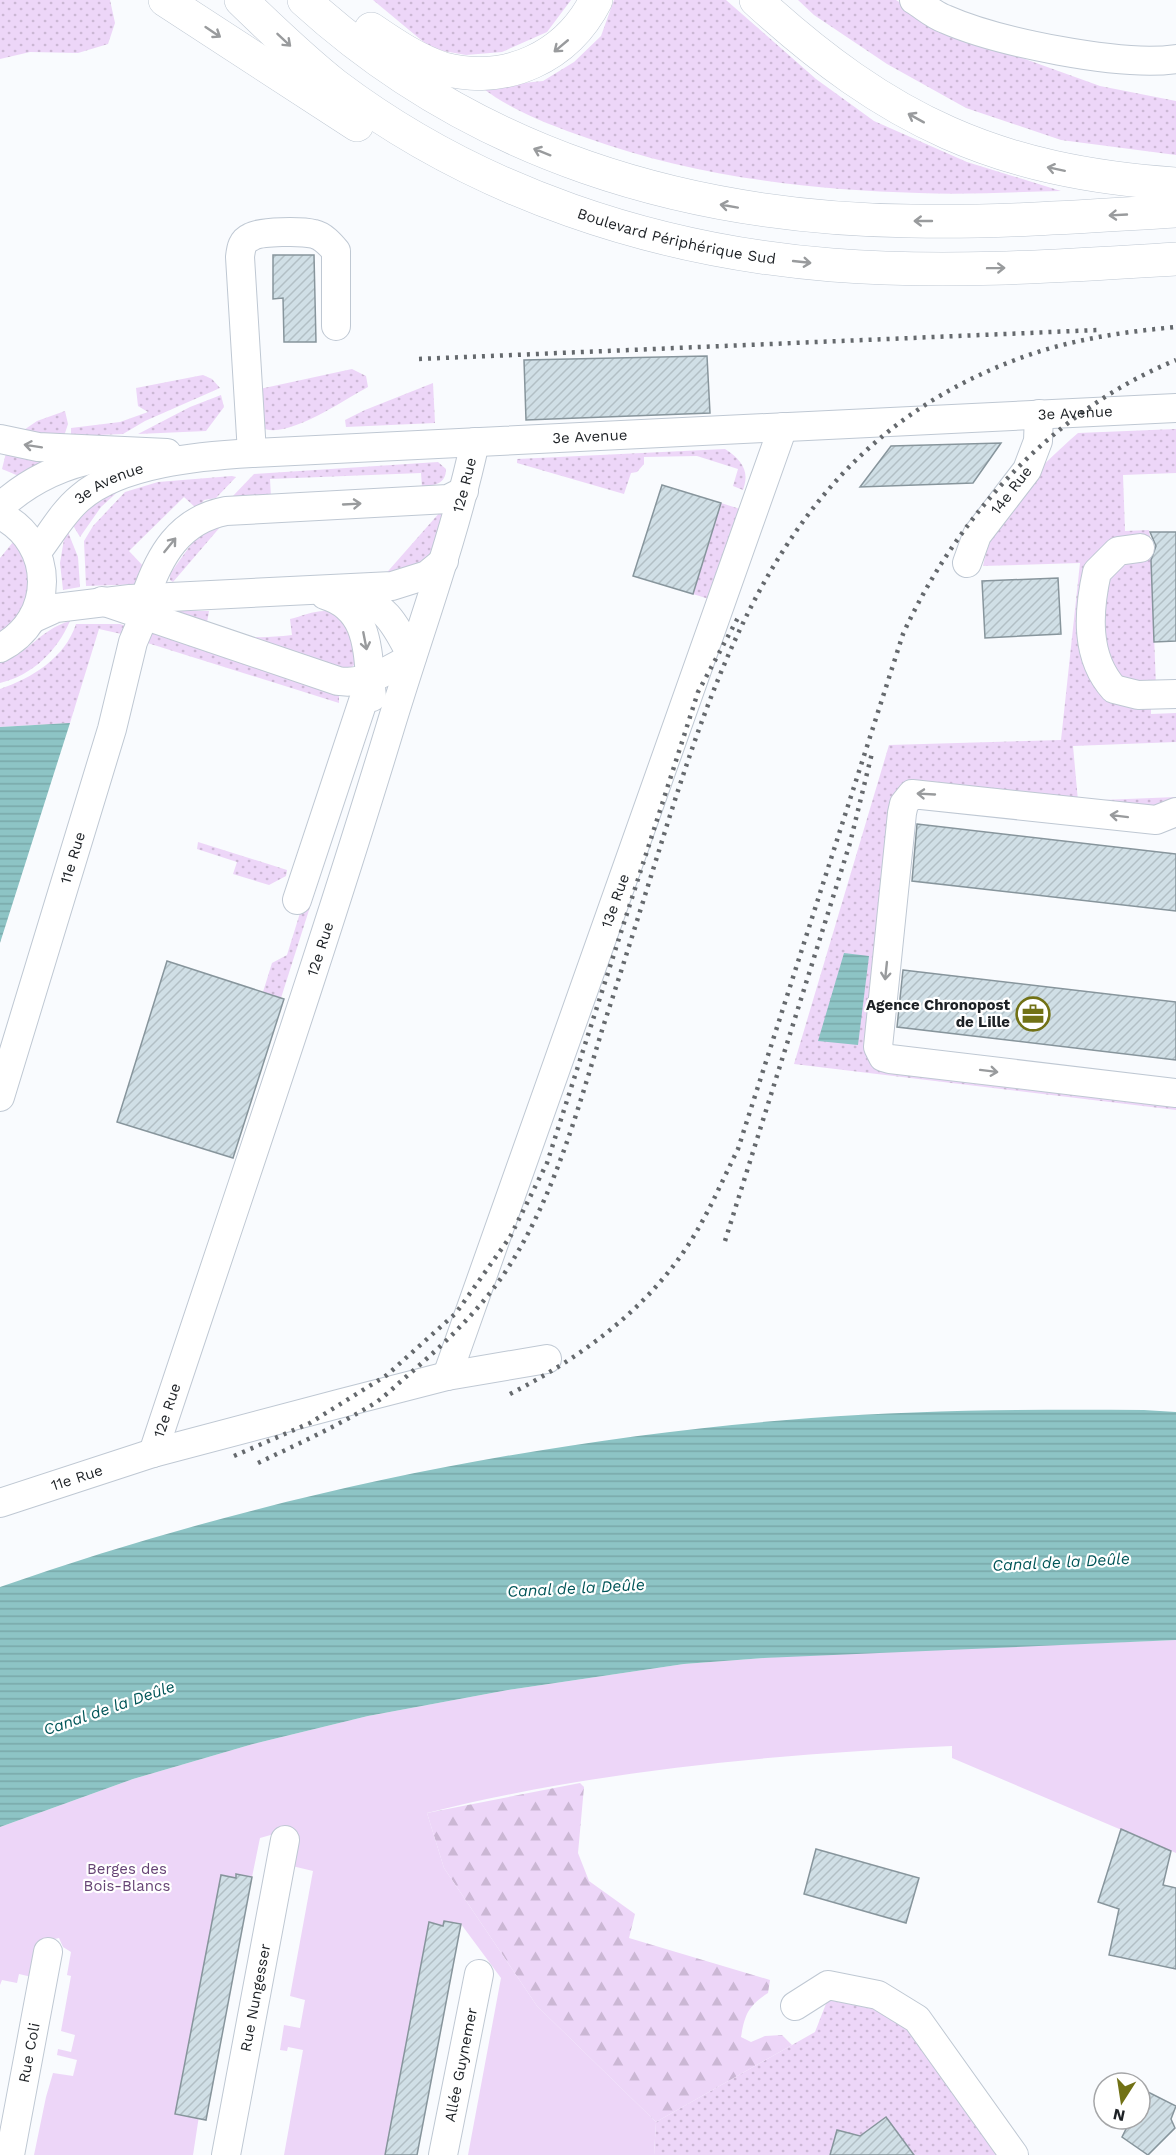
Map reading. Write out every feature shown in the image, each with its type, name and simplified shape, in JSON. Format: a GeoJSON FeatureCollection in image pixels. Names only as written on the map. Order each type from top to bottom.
{"type":"FeatureCollection","features":[{"type":"Feature","properties":{"kind":"highway"},"geometry":{"type":"LineString","coordinates":[[165,0],[338,114],[396,148],[464,178],[567,209]]}},
{"type":"Feature","properties":{"kind":"highway","name":"Boulevard Périphérique Sud"},"geometry":{"type":"LineString","coordinates":[[241,0],[301,56],[368,107],[458,161],[504,184],[567,209],[702,247],[764,258],[832,265],[947,269],[1176,259]]}},
{"type":"Feature","properties":{"kind":"highway"},"geometry":{"type":"LineString","coordinates":[[304,0],[368,53],[449,106],[492,129],[581,167],[672,194],[763,211],[910,222],[1031,219],[1176,211]]}},
{"type":"Feature","properties":{"kind":"highway"},"geometry":{"type":"LineString","coordinates":[[333,0],[368,27],[409,53],[443,68],[477,74],[525,66],[552,52],[573,35],[596,0]]}},
{"type":"Feature","properties":{"kind":"highway"},"geometry":{"type":"LineString","coordinates":[[756,0],[836,69],[888,102],[968,143],[1020,161],[1066,171],[1123,181],[1176,184]]}},
{"type":"Feature","properties":{"kind":"street"},"geometry":{"type":"LineString","coordinates":[[914,0],[945,19],[1012,40],[1094,56],[1159,62],[1176,59]]}},
{"type":"Feature","properties":{"kind":"street"},"geometry":{"type":"LineString","coordinates":[[0,439],[38,447],[157,453],[245,454],[240,257],[242,245],[250,237],[264,233],[314,234],[325,239],[336,251],[336,326]]}},
{"type":"Feature","properties":{"kind":"street","name":"3e Avenue"},"geometry":{"type":"LineString","coordinates":[[37,552],[80,498],[101,484],[132,471],[176,462],[245,454],[1176,408]]}},
{"type":"Feature","properties":{"kind":"street","name":"14e Rue"},"geometry":{"type":"LineString","coordinates":[[967,563],[983,525],[1027,470],[1038,441],[1039,414]]}},
{"type":"Feature","properties":{"kind":"street","name":"13e Rue"},"geometry":{"type":"LineString","coordinates":[[447,1376],[783,427]]}},
{"type":"Feature","properties":{"kind":"street","name":"12e Rue"},"geometry":{"type":"LineString","coordinates":[[153,1453],[444,561],[464,492],[475,442]]}},
{"type":"Feature","properties":{"kind":"street"},"geometry":{"type":"LineString","coordinates":[[0,507],[14,494],[60,469],[111,456],[157,453]]}},
{"type":"Feature","properties":{"kind":"street","name":"11e Rue"},"geometry":{"type":"LineString","coordinates":[[0,1097],[112,729],[156,566],[168,545],[189,525],[208,514],[226,510],[448,499],[464,492]]}},
{"type":"Feature","properties":{"kind":"street"},"geometry":{"type":"LineString","coordinates":[[0,515],[12,521],[27,535],[37,552],[43,574],[42,597],[34,618],[20,635],[0,648]]}},
{"type":"Feature","properties":{"kind":"street"},"geometry":{"type":"LineString","coordinates":[[1140,548],[1118,551],[1096,572],[1092,609],[1092,646],[1097,665],[1114,689],[1138,695],[1176,694]]}},
{"type":"Feature","properties":{"kind":"street"},"geometry":{"type":"LineString","coordinates":[[145,607],[392,586],[412,582],[427,575],[444,561]]}},
{"type":"Feature","properties":{"kind":"street"},"geometry":{"type":"LineString","coordinates":[[34,618],[56,608],[102,601],[145,607],[338,681],[353,683],[370,680],[412,657],[391,618],[378,606],[348,589]]}},
{"type":"Feature","properties":{"kind":"street"},"geometry":{"type":"LineString","coordinates":[[312,591],[340,601],[354,611],[365,637],[375,752],[372,787]]}},
{"type":"Feature","properties":{"kind":"street"},"geometry":{"type":"LineString","coordinates":[[297,900],[370,680]]}},
{"type":"Feature","properties":{"kind":"street"},"geometry":{"type":"LineString","coordinates":[[1176,812],[1156,820],[912,794],[904,804],[902,813],[878,1047],[883,1057],[890,1059],[1176,1093]]}},
{"type":"Feature","properties":{"kind":"street","name":"11e Rue"},"geometry":{"type":"LineString","coordinates":[[0,1503],[153,1453],[447,1376],[547,1359]]}},
{"type":"Feature","properties":{"kind":"street","name":"Rue Nungesser"},"geometry":{"type":"LineString","coordinates":[[226,2155],[285,1840]]}},
{"type":"Feature","properties":{"kind":"street","name":"Rue Coli"},"geometry":{"type":"LineString","coordinates":[[10,2155],[48,1952]]}},
{"type":"Feature","properties":{"kind":"street","name":"Allée Guynemer"},"geometry":{"type":"LineString","coordinates":[[443,2155],[479,1974]]}},
{"type":"Feature","properties":{"kind":"street"},"geometry":{"type":"LineString","coordinates":[[795,2006],[828,1985],[878,1995],[917,2019],[1014,2155]]}},
{"type":"Feature","properties":{"kind":"green space"},"geometry":{"type":"Polygon","coordinates":[[[0,0],[110,0],[115,23],[108,44],[78,53],[30,52],[0,59],[0,0]]]}},
{"type":"Feature","properties":{"kind":"green space"},"geometry":{"type":"Polygon","coordinates":[[[373,0],[571,0],[547,32],[502,52],[466,55],[432,49],[373,0]]]}},
{"type":"Feature","properties":{"kind":"green space"},"geometry":{"type":"Polygon","coordinates":[[[614,0],[726,0],[816,79],[874,121],[967,162],[1061,191],[954,194],[835,188],[751,179],[668,162],[573,133],[519,110],[481,87],[543,81],[574,62],[601,36],[614,0]]]}},
{"type":"Feature","properties":{"kind":"green space"},"geometry":{"type":"Polygon","coordinates":[[[798,0],[896,0],[944,30],[1100,86],[1176,101],[1176,155],[1061,140],[966,108],[887,64],[814,15],[798,0]]]}},
{"type":"Feature","properties":{"kind":"green space"},"geometry":{"type":"Polygon","coordinates":[[[352,369],[366,376],[368,387],[299,424],[284,429],[271,430],[261,427],[255,390],[352,369]]]}},
{"type":"Feature","properties":{"kind":"green space"},"geometry":{"type":"Polygon","coordinates":[[[203,375],[212,379],[220,388],[145,421],[123,434],[73,436],[71,434],[71,428],[120,422],[148,412],[138,406],[136,388],[203,375]]]}},
{"type":"Feature","properties":{"kind":"green space"},"geometry":{"type":"Polygon","coordinates":[[[433,383],[435,423],[346,427],[345,420],[433,383]]]}},
{"type":"Feature","properties":{"kind":"green space"},"geometry":{"type":"Polygon","coordinates":[[[221,395],[224,407],[206,431],[138,434],[190,407],[221,395]]]}},
{"type":"Feature","properties":{"kind":"green space"},"geometry":{"type":"Polygon","coordinates":[[[65,411],[68,424],[64,436],[21,432],[37,421],[65,411]]]}},
{"type":"Feature","properties":{"kind":"green space"},"geometry":{"type":"Polygon","coordinates":[[[1176,429],[1176,473],[1123,475],[1125,531],[1149,530],[1150,538],[1118,541],[1082,642],[1151,706],[1151,714],[1176,713],[1176,742],[1073,746],[1078,801],[1176,797],[1176,802],[1159,811],[908,784],[869,1045],[1176,1100],[1176,1110],[794,1064],[889,745],[1061,740],[1080,563],[983,566],[996,527],[1019,492],[1078,433],[1176,429]]]}},
{"type":"Feature","properties":{"kind":"green space"},"geometry":{"type":"Polygon","coordinates":[[[7,449],[67,456],[26,479],[2,469],[7,449]]]}},
{"type":"Feature","properties":{"kind":"green space"},"geometry":{"type":"Polygon","coordinates":[[[725,449],[743,466],[746,477],[743,490],[733,486],[738,469],[697,456],[644,457],[644,464],[637,472],[631,473],[624,494],[517,463],[517,459],[725,449]]]}},
{"type":"Feature","properties":{"kind":"green space"},"geometry":{"type":"Polygon","coordinates":[[[438,462],[446,469],[444,478],[439,483],[422,487],[421,473],[270,479],[271,497],[231,498],[254,474],[438,462]]]}},
{"type":"Feature","properties":{"kind":"green space"},"geometry":{"type":"Polygon","coordinates":[[[236,477],[216,498],[204,500],[197,509],[184,497],[129,551],[145,568],[144,584],[86,586],[84,541],[93,526],[125,492],[158,482],[236,477]]]}},
{"type":"Feature","properties":{"kind":"green space"},"geometry":{"type":"Polygon","coordinates":[[[124,486],[101,507],[80,537],[71,522],[82,510],[124,486]]]}},
{"type":"Feature","properties":{"kind":"green space"},"geometry":{"type":"Polygon","coordinates":[[[721,503],[740,509],[712,600],[693,594],[721,503]]]}},
{"type":"Feature","properties":{"kind":"green space"},"geometry":{"type":"Polygon","coordinates":[[[441,511],[446,513],[442,530],[438,543],[428,559],[411,569],[382,578],[441,511]]]}},
{"type":"Feature","properties":{"kind":"green space"},"geometry":{"type":"Polygon","coordinates":[[[227,519],[173,582],[170,580],[170,574],[199,533],[227,519]]]}},
{"type":"Feature","properties":{"kind":"green space"},"geometry":{"type":"Polygon","coordinates":[[[66,527],[78,557],[80,587],[63,590],[60,563],[66,527]]]}},
{"type":"Feature","properties":{"kind":"green space"},"geometry":{"type":"Polygon","coordinates":[[[18,536],[26,545],[33,598],[0,635],[0,558],[18,536]]]}},
{"type":"Feature","properties":{"kind":"green space"},"geometry":{"type":"Polygon","coordinates":[[[1151,556],[1156,687],[1119,681],[1109,668],[1099,596],[1112,567],[1151,556]]]}},
{"type":"Feature","properties":{"kind":"green space"},"geometry":{"type":"Polygon","coordinates":[[[209,611],[206,628],[239,636],[259,637],[292,635],[290,619],[318,611],[336,613],[348,624],[354,640],[354,665],[345,674],[336,674],[162,618],[160,612],[209,611]]]}},
{"type":"Feature","properties":{"kind":"green space"},"geometry":{"type":"Polygon","coordinates":[[[70,621],[51,652],[33,668],[0,683],[0,663],[10,659],[50,630],[70,621]]]}},
{"type":"Feature","properties":{"kind":"green space"},"geometry":{"type":"Polygon","coordinates":[[[76,624],[120,624],[129,627],[126,635],[99,629],[70,723],[0,727],[0,689],[35,673],[56,657],[71,636],[76,624]]]}},
{"type":"Feature","properties":{"kind":"green space"},"geometry":{"type":"Polygon","coordinates":[[[142,630],[331,690],[339,696],[339,703],[138,640],[142,630]]]}},
{"type":"Feature","properties":{"kind":"green space"},"geometry":{"type":"Polygon","coordinates":[[[360,719],[365,734],[281,998],[263,992],[272,963],[287,955],[360,719]]]}},
{"type":"Feature","properties":{"kind":"green space"},"geometry":{"type":"Polygon","coordinates":[[[198,842],[287,870],[286,876],[269,885],[233,874],[237,862],[197,849],[198,842]]]}},
{"type":"Feature","properties":{"kind":"green space","name":"Berges des Bois-Blancs"},"geometry":{"type":"Polygon","coordinates":[[[1176,1640],[1176,1853],[952,1758],[952,1746],[754,1759],[688,1766],[556,1786],[427,1813],[444,1868],[537,2006],[656,2122],[654,2155],[468,2155],[501,1978],[461,1924],[444,1921],[443,1926],[429,1922],[385,2155],[284,2155],[303,2050],[288,2047],[287,2051],[280,2050],[284,2025],[300,2028],[305,2000],[290,1996],[313,1871],[288,1865],[274,1834],[260,1838],[252,1877],[236,1875],[193,2155],[34,2155],[53,2073],[73,2076],[77,2060],[57,2055],[58,2049],[71,2052],[75,2035],[61,2031],[71,1976],[67,1975],[71,1952],[63,1947],[59,1938],[46,1941],[36,1978],[19,1974],[17,1983],[2,1980],[0,1985],[0,1827],[133,1779],[253,1744],[368,1716],[508,1690],[684,1664],[815,1654],[1176,1640]]]}},
{"type":"Feature","properties":{"kind":"green space"},"geometry":{"type":"Polygon","coordinates":[[[580,1783],[584,1787],[578,1853],[589,1881],[635,1914],[629,1938],[770,1980],[768,1993],[748,2011],[741,2037],[751,2042],[765,2036],[782,2035],[792,2045],[656,2122],[537,2006],[444,1868],[427,1813],[580,1783]]]}},
{"type":"Feature","properties":{"kind":"green space"},"geometry":{"type":"Polygon","coordinates":[[[829,1996],[874,2007],[913,2032],[1002,2155],[914,2155],[886,2117],[860,2136],[837,2131],[830,2155],[654,2155],[656,2122],[815,2032],[829,1996]]]}},
{"type":"Feature","properties":{"kind":"water"},"geometry":{"type":"Polygon","coordinates":[[[70,723],[0,943],[0,727],[70,723]]]}},
{"type":"Feature","properties":{"kind":"water"},"geometry":{"type":"Polygon","coordinates":[[[844,953],[869,956],[858,1045],[818,1041],[844,953]]]}},
{"type":"Feature","properties":{"kind":"water","name":"Canal de la Deûle"},"geometry":{"type":"Polygon","coordinates":[[[1144,1410],[1176,1412],[1176,1640],[764,1658],[684,1664],[508,1690],[368,1716],[253,1744],[133,1779],[0,1827],[0,1587],[98,1554],[298,1499],[400,1476],[605,1440],[852,1415],[977,1411],[1144,1410]]]}},
{"type":"Feature","properties":{"kind":"building"},"geometry":{"type":"Polygon","coordinates":[[[273,255],[314,255],[316,342],[284,342],[283,298],[273,299],[273,255]]]}},
{"type":"Feature","properties":{"kind":"building"},"geometry":{"type":"Polygon","coordinates":[[[707,356],[710,413],[526,420],[524,360],[707,356]]]}},
{"type":"Feature","properties":{"kind":"building"},"geometry":{"type":"Polygon","coordinates":[[[1001,443],[973,483],[860,487],[891,446],[1001,443]]]}},
{"type":"Feature","properties":{"kind":"building"},"geometry":{"type":"Polygon","coordinates":[[[662,485],[721,503],[693,594],[633,576],[662,485]]]}},
{"type":"Feature","properties":{"kind":"building"},"geometry":{"type":"Polygon","coordinates":[[[1150,532],[1176,532],[1176,641],[1154,642],[1151,560],[1156,546],[1150,532]]]}},
{"type":"Feature","properties":{"kind":"building"},"geometry":{"type":"Polygon","coordinates":[[[1058,578],[1061,634],[985,638],[982,581],[1058,578]]]}},
{"type":"Feature","properties":{"kind":"building"},"geometry":{"type":"Polygon","coordinates":[[[917,824],[1176,854],[1176,911],[912,881],[917,824]]]}},
{"type":"Feature","properties":{"kind":"building"},"geometry":{"type":"Polygon","coordinates":[[[167,961],[284,999],[233,1158],[117,1122],[167,961]]]}},
{"type":"Feature","properties":{"kind":"building","name":"Agence Chronopost de Lille"},"geometry":{"type":"Polygon","coordinates":[[[903,970],[1176,1002],[1176,1060],[897,1027],[903,970]]]}},
{"type":"Feature","properties":{"kind":"building"},"geometry":{"type":"Polygon","coordinates":[[[1121,1829],[1171,1851],[1163,1885],[1176,1888],[1176,1969],[1109,1955],[1119,1909],[1098,1902],[1121,1829]]]}},
{"type":"Feature","properties":{"kind":"building"},"geometry":{"type":"Polygon","coordinates":[[[816,1849],[919,1878],[906,1923],[804,1894],[816,1849]]]}},
{"type":"Feature","properties":{"kind":"building"},"geometry":{"type":"Polygon","coordinates":[[[236,1874],[252,1877],[206,2120],[175,2114],[221,1875],[236,1878],[236,1874]]]}},
{"type":"Feature","properties":{"kind":"building"},"geometry":{"type":"Polygon","coordinates":[[[444,1921],[461,1924],[417,2155],[385,2155],[429,1922],[443,1926],[444,1921]]]}},
{"type":"Feature","properties":{"kind":"building"},"geometry":{"type":"Polygon","coordinates":[[[1152,2094],[1176,2106],[1171,2119],[1175,2128],[1148,2155],[1122,2137],[1125,2131],[1152,2131],[1152,2094]]]}},
{"type":"Feature","properties":{"kind":"building"},"geometry":{"type":"Polygon","coordinates":[[[886,2117],[914,2155],[830,2155],[837,2130],[860,2136],[886,2117]]]}},
{"type":"Feature","properties":{"kind":"railway"},"geometry":{"type":"LineString","coordinates":[[258,1463],[315,1436],[385,1396],[471,1315],[494,1288],[522,1245],[550,1185],[584,1091],[691,751],[718,679],[749,611],[785,548],[828,490],[880,438],[942,395],[1015,360],[1054,347],[1094,338],[1176,327]]}},
{"type":"Feature","properties":{"kind":"railway"},"geometry":{"type":"LineString","coordinates":[[419,359],[1098,330]]}},
{"type":"Feature","properties":{"kind":"railway"},"geometry":{"type":"LineString","coordinates":[[510,1394],[563,1364],[635,1309],[675,1264],[705,1217],[738,1149],[903,634],[925,590],[951,548],[1014,472],[1050,438],[1089,407],[1131,381],[1176,360]]}},
{"type":"Feature","properties":{"kind":"railway"},"geometry":{"type":"LineString","coordinates":[[234,1456],[310,1423],[387,1375],[456,1313],[510,1237],[547,1163],[698,692],[740,614]]}},
{"type":"Feature","properties":{"kind":"railway"},"geometry":{"type":"LineString","coordinates":[[725,1241],[850,843],[872,753]]}},
{"type":"Feature","properties":{"kind":"place","name":"Agence Chronopost de Lille"},"geometry":{"type":"Point","coordinates":[1033,1014]}}]}
